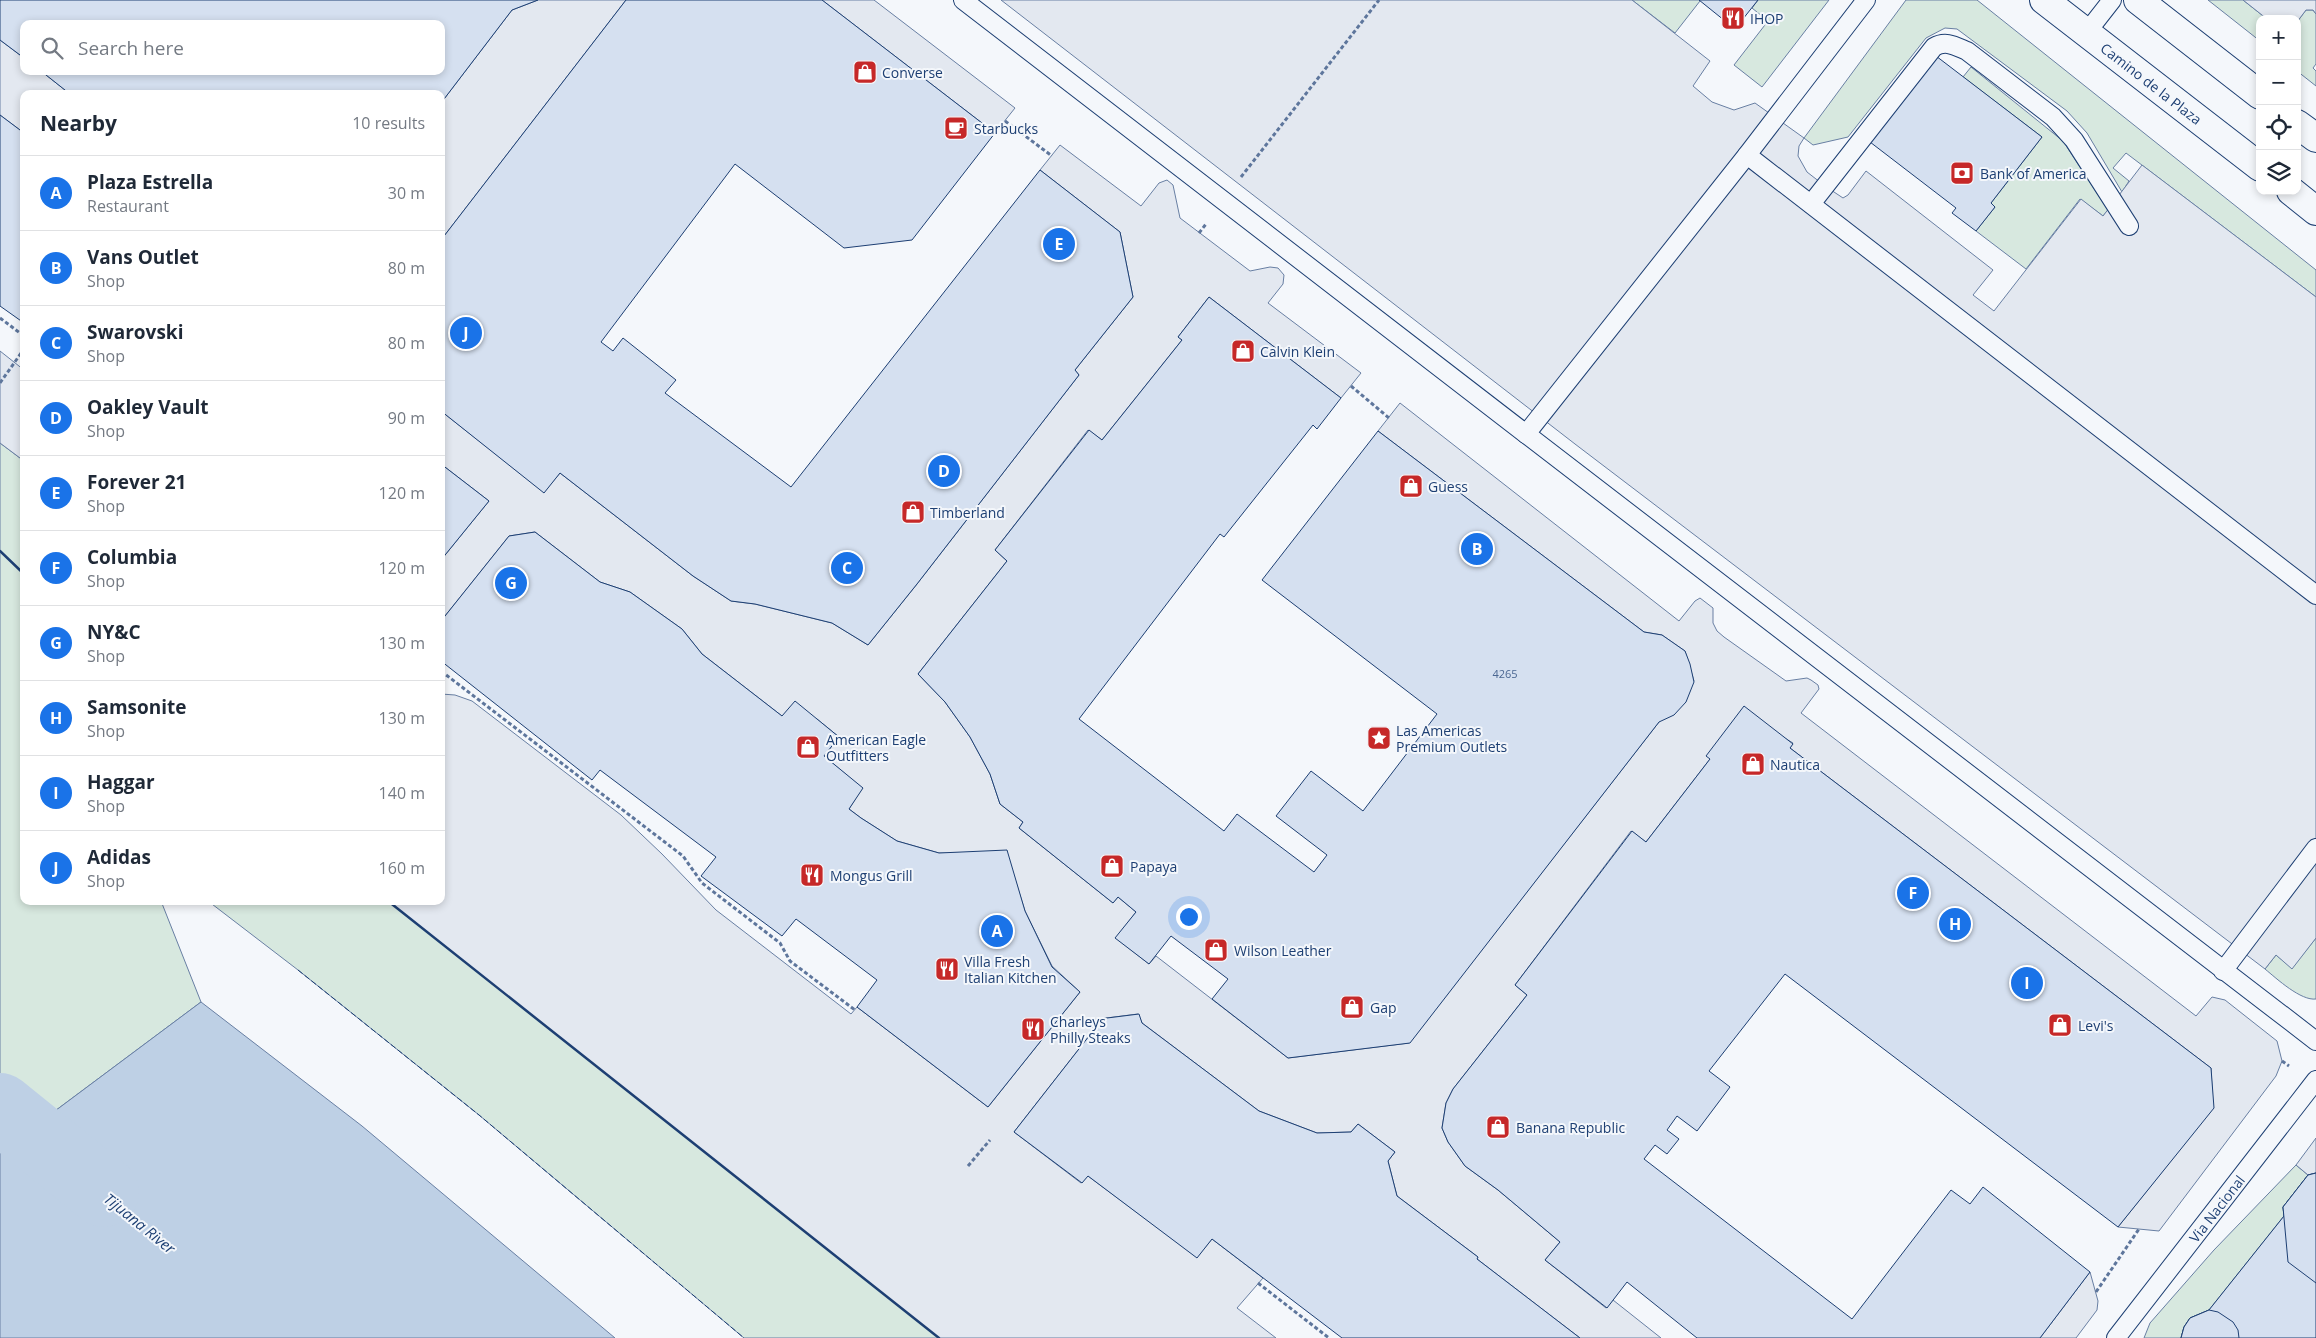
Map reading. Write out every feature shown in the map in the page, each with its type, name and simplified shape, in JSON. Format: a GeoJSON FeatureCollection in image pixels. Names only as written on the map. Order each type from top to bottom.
{"type":"FeatureCollection","features":[{"type":"Feature","properties":{"kind":"main road","name":"Camino de la Plaza"},"geometry":{"type":"LineString","coordinates":[[2044,0],[2256,164]]}},
{"type":"Feature","properties":{"kind":"main road"},"geometry":{"type":"LineString","coordinates":[[2138,0],[2256,92]]}},
{"type":"Feature","properties":{"kind":"main road"},"geometry":{"type":"LineString","coordinates":[[2301,127],[2316,138]]}},
{"type":"Feature","properties":{"kind":"main road"},"geometry":{"type":"LineString","coordinates":[[2296,195],[2316,212]]}},
{"type":"Feature","properties":{"kind":"lane"},"geometry":{"type":"LineString","coordinates":[[963,0],[2316,1041]]}},
{"type":"Feature","properties":{"kind":"lane"},"geometry":{"type":"LineString","coordinates":[[1526,434],[1748,155],[1866,0]]}},
{"type":"Feature","properties":{"kind":"lane"},"geometry":{"type":"LineString","coordinates":[[2087,32],[2112,0]]}},
{"type":"Feature","properties":{"kind":"lane"},"geometry":{"type":"LineString","coordinates":[[1811,204],[1934,48],[1941,44],[1951,44],[1967,51],[2053,117],[2074,140],[2129,226]]}},
{"type":"Feature","properties":{"kind":"lane"},"geometry":{"type":"LineString","coordinates":[[1748,155],[2316,595]]}},
{"type":"Feature","properties":{"kind":"lane"},"geometry":{"type":"LineString","coordinates":[[2223,971],[2316,848]]}},
{"type":"Feature","properties":{"kind":"lane","name":"Via Nacional"},"geometry":{"type":"LineString","coordinates":[[2116,1338],[2316,1080]]}},
{"type":"Feature","properties":{"kind":"path"},"geometry":{"type":"LineString","coordinates":[[1199,233],[1379,0]]}},
{"type":"Feature","properties":{"kind":"path"},"geometry":{"type":"LineString","coordinates":[[1005,121],[1052,156]]}},
{"type":"Feature","properties":{"kind":"path"},"geometry":{"type":"LineString","coordinates":[[0,318],[20,333]]}},
{"type":"Feature","properties":{"kind":"path"},"geometry":{"type":"LineString","coordinates":[[0,383],[20,355]]}},
{"type":"Feature","properties":{"kind":"path"},"geometry":{"type":"LineString","coordinates":[[1351,386],[1389,418]]}},
{"type":"Feature","properties":{"kind":"path"},"geometry":{"type":"LineString","coordinates":[[445,674],[683,856],[702,883],[780,943],[790,962],[854,1010]]}},
{"type":"Feature","properties":{"kind":"path"},"geometry":{"type":"LineString","coordinates":[[968,1166],[990,1140]]}},
{"type":"Feature","properties":{"kind":"path"},"geometry":{"type":"LineString","coordinates":[[2096,1292],[2139,1229]]}},
{"type":"Feature","properties":{"kind":"path"},"geometry":{"type":"LineString","coordinates":[[1258,1283],[1329,1338]]}},
{"type":"Feature","properties":{"kind":"shaded area"},"geometry":{"type":"Polygon","coordinates":[[[538,0],[626,0],[445,235],[445,98],[512,10],[538,0]]]}},
{"type":"Feature","properties":{"kind":"shaded area"},"geometry":{"type":"Polygon","coordinates":[[[822,0],[874,0],[1015,108],[995,133],[822,0]]]}},
{"type":"Feature","properties":{"kind":"shaded area"},"geometry":{"type":"Polygon","coordinates":[[[1001,0],[1632,0],[1710,61],[1693,86],[1712,102],[1734,110],[1755,103],[1804,138],[1799,146],[1798,156],[1807,172],[1825,186],[1843,198],[1848,195],[1866,171],[1993,270],[1973,295],[1994,311],[2081,199],[2103,216],[2142,165],[2316,297],[2316,938],[2292,969],[2276,955],[2265,969],[1575,444],[1001,0]]]}},
{"type":"Feature","properties":{"kind":"shaded area"},"geometry":{"type":"Polygon","coordinates":[[[1632,0],[1699,0],[1700,1],[1675,33],[1632,0]]]}},
{"type":"Feature","properties":{"kind":"shaded area"},"geometry":{"type":"Polygon","coordinates":[[[1758,0],[1829,0],[1762,87],[1734,65],[1768,21],[1752,8],[1758,0]]]}},
{"type":"Feature","properties":{"kind":"shaded area"},"geometry":{"type":"Polygon","coordinates":[[[1906,0],[1977,0],[2316,270],[2316,297],[2126,153],[2113,168],[2129,181],[2122,192],[2087,133],[2067,111],[1957,29],[1945,28],[1926,38],[1848,137],[1813,145],[1804,138],[1906,0]]]}},
{"type":"Feature","properties":{"kind":"shaded area"},"geometry":{"type":"Polygon","coordinates":[[[2208,0],[2243,0],[2262,15],[2256,15],[2256,38],[2208,0]]]}},
{"type":"Feature","properties":{"kind":"shaded area"},"geometry":{"type":"Polygon","coordinates":[[[2243,0],[2316,0],[2316,14],[2313,10],[2306,10],[2301,17],[2301,15],[2262,15],[2243,0]]]}},
{"type":"Feature","properties":{"kind":"shaded area"},"geometry":{"type":"Polygon","coordinates":[[[2306,10],[2313,10],[2316,14],[2316,64],[2313,68],[2316,71],[2316,86],[2301,74],[2301,17],[2306,10]]]}},
{"type":"Feature","properties":{"kind":"shaded area"},"geometry":{"type":"Polygon","coordinates":[[[0,40],[20,55],[20,75],[46,75],[65,90],[20,90],[20,130],[0,115],[0,40]]]}},
{"type":"Feature","properties":{"kind":"shaded area"},"geometry":{"type":"Polygon","coordinates":[[[1971,67],[2063,141],[2108,210],[2103,216],[2080,199],[2026,269],[1976,231],[1995,207],[1991,203],[2042,137],[1963,77],[1971,67]]]}},
{"type":"Feature","properties":{"kind":"shaded area"},"geometry":{"type":"Polygon","coordinates":[[[1060,145],[1141,206],[1159,183],[1167,180],[1173,185],[1180,218],[1250,271],[1270,267],[1278,268],[1284,275],[1283,284],[1268,303],[1361,373],[1341,398],[1209,297],[1178,337],[1182,340],[1102,440],[1088,430],[995,550],[1007,561],[918,674],[945,702],[970,737],[990,774],[1000,804],[1023,822],[1019,828],[1113,903],[1118,897],[1136,912],[1116,938],[1149,964],[1156,956],[1288,1058],[1409,1043],[1659,722],[1694,681],[1685,651],[1662,635],[1644,632],[1378,431],[1400,403],[1679,621],[1695,601],[1700,598],[1713,608],[1713,623],[1717,631],[1724,637],[1786,681],[1807,678],[1818,685],[1819,689],[1801,713],[2196,1016],[2212,997],[2225,1000],[2277,1041],[2282,1061],[2276,1076],[2159,1231],[2118,1227],[2213,1108],[2211,1068],[1790,748],[1793,743],[1783,737],[1710,759],[1646,842],[1631,831],[1515,985],[1527,995],[1453,1089],[1446,1103],[1442,1128],[1448,1142],[1465,1166],[1498,1190],[1560,1242],[1545,1260],[1606,1308],[1613,1300],[1661,1338],[1580,1338],[1397,1196],[1388,1161],[1395,1152],[1358,1124],[1351,1132],[1317,1133],[1259,1111],[1142,1023],[1138,1014],[1091,1020],[1093,1031],[1014,1132],[1081,1183],[1088,1176],[1197,1257],[1212,1239],[1263,1278],[1237,1308],[1276,1338],[939,1338],[393,905],[445,905],[445,694],[455,695],[472,701],[621,815],[716,910],[851,1014],[857,1007],[988,1107],[1080,992],[1052,966],[1025,911],[1014,876],[966,853],[939,853],[897,841],[861,818],[849,809],[862,788],[824,756],[839,737],[817,719],[782,716],[702,654],[682,629],[630,592],[600,582],[535,532],[509,536],[445,616],[445,555],[489,501],[445,467],[445,414],[544,492],[560,473],[693,576],[731,601],[755,604],[832,623],[868,645],[1079,375],[1075,370],[1133,297],[1120,232],[1040,170],[1060,145]]]}},
{"type":"Feature","properties":{"kind":"shaded area"},"geometry":{"type":"Polygon","coordinates":[[[0,351],[20,367],[20,458],[0,443],[0,351]]]}},
{"type":"Feature","properties":{"kind":"shaded area"},"geometry":{"type":"Polygon","coordinates":[[[0,443],[20,458],[20,905],[163,905],[201,1002],[0,1152],[0,443]]]}},
{"type":"Feature","properties":{"kind":"shaded area"},"geometry":{"type":"Polygon","coordinates":[[[213,905],[393,905],[939,1338],[744,1338],[479,1115],[298,970],[213,905]]]}},
{"type":"Feature","properties":{"kind":"shaded area"},"geometry":{"type":"Polygon","coordinates":[[[2316,938],[2316,999],[2310,999],[2296,993],[2265,969],[2276,955],[2292,968],[2316,938]]]}},
{"type":"Feature","properties":{"kind":"shaded area"},"geometry":{"type":"Polygon","coordinates":[[[2316,1138],[2316,1173],[2308,1175],[2296,1165],[2316,1138]]]}},
{"type":"Feature","properties":{"kind":"shaded area"},"geometry":{"type":"Polygon","coordinates":[[[2296,1165],[2308,1175],[2283,1207],[2284,1216],[2209,1310],[2190,1318],[2184,1327],[2181,1338],[2144,1338],[2150,1323],[2214,1250],[2296,1165]]]}},
{"type":"Feature","properties":{"kind":"shaded area"},"geometry":{"type":"Polygon","coordinates":[[[2090,1272],[2098,1301],[2097,1310],[2076,1338],[2040,1338],[2090,1272]]]}},
{"type":"Feature","properties":{"kind":"water"},"geometry":{"type":"Polygon","coordinates":[[[201,1002],[362,1126],[615,1338],[0,1338],[0,1152],[201,1002]]]}},
{"type":"Feature","properties":{"kind":"building"},"geometry":{"type":"Polygon","coordinates":[[[0,0],[538,0],[512,10],[445,98],[445,90],[65,90],[46,75],[445,75],[445,20],[20,20],[20,55],[0,40],[0,0]]]}},
{"type":"Feature","properties":{"kind":"building"},"geometry":{"type":"Polygon","coordinates":[[[626,0],[822,0],[995,133],[912,240],[844,248],[735,164],[601,342],[613,351],[623,338],[676,380],[665,393],[791,487],[1040,170],[1120,232],[1133,297],[1075,370],[1079,375],[868,645],[832,623],[755,604],[731,601],[693,576],[560,473],[544,493],[445,414],[445,235],[626,0]]]}},
{"type":"Feature","properties":{"kind":"building","name":"IHOP"},"geometry":{"type":"Polygon","coordinates":[[[1699,0],[1758,0],[1735,29],[1699,0]]]}},
{"type":"Feature","properties":{"kind":"building","name":"Bank of America"},"geometry":{"type":"Polygon","coordinates":[[[1936,56],[2042,137],[1991,203],[1995,207],[1976,231],[1952,213],[1956,208],[1870,142],[1936,56]]]}},
{"type":"Feature","properties":{"kind":"building"},"geometry":{"type":"Polygon","coordinates":[[[0,115],[20,130],[20,320],[0,306],[0,115]]]}},
{"type":"Feature","properties":{"kind":"building"},"geometry":{"type":"Polygon","coordinates":[[[1209,297],[1341,398],[1317,429],[1313,425],[1224,537],[1220,534],[1079,719],[1224,831],[1237,814],[1314,872],[1327,855],[1276,816],[1311,771],[1363,811],[1437,714],[1262,580],[1378,431],[1644,632],[1662,635],[1685,651],[1690,664],[1694,682],[1686,702],[1674,715],[1659,722],[1410,1043],[1288,1058],[1212,999],[1228,979],[1171,936],[1149,964],[1115,938],[1136,912],[1118,897],[1113,903],[1019,828],[1023,822],[1000,804],[990,774],[970,737],[945,702],[918,674],[1007,561],[995,550],[1089,430],[1102,440],[1182,340],[1178,337],[1209,297]]]}},
{"type":"Feature","properties":{"kind":"building"},"geometry":{"type":"Polygon","coordinates":[[[445,467],[489,501],[445,555],[445,467]]]}},
{"type":"Feature","properties":{"kind":"building"},"geometry":{"type":"Polygon","coordinates":[[[535,532],[600,582],[630,592],[682,629],[702,654],[782,716],[795,701],[839,737],[824,756],[863,788],[849,809],[897,841],[939,853],[1007,850],[1025,911],[1052,967],[1080,992],[988,1107],[857,1007],[877,980],[796,919],[782,936],[701,876],[716,857],[600,770],[592,780],[445,664],[445,616],[509,536],[535,532]]]}},
{"type":"Feature","properties":{"kind":"building"},"geometry":{"type":"Polygon","coordinates":[[[1744,706],[1793,744],[1790,748],[2211,1068],[2214,1108],[2118,1227],[1785,974],[1709,1071],[1730,1087],[1697,1131],[1677,1116],[1667,1130],[1679,1139],[1667,1154],[1655,1145],[1644,1159],[1852,1319],[1951,1190],[1970,1204],[1983,1187],[2090,1272],[2040,1338],[1697,1338],[1627,1282],[1607,1308],[1545,1260],[1560,1242],[1498,1190],[1465,1166],[1448,1142],[1442,1128],[1446,1103],[1453,1089],[1527,995],[1515,985],[1632,831],[1646,842],[1710,759],[1706,756],[1744,706]]]}},
{"type":"Feature","properties":{"kind":"building"},"geometry":{"type":"Polygon","coordinates":[[[1139,1014],[1142,1023],[1259,1111],[1317,1133],[1351,1132],[1358,1124],[1395,1152],[1388,1161],[1397,1196],[1580,1338],[1342,1338],[1212,1239],[1197,1258],[1088,1176],[1082,1183],[1014,1132],[1093,1031],[1091,1020],[1139,1014]]]}},
{"type":"Feature","properties":{"kind":"building"},"geometry":{"type":"Polygon","coordinates":[[[2316,1173],[2316,1338],[2181,1338],[2184,1327],[2190,1318],[2209,1310],[2284,1216],[2283,1207],[2308,1175],[2316,1173]]]}},
{"type":"Feature","properties":{"kind":"building"},"geometry":{"type":"Polygon","coordinates":[[[2316,1173],[2316,1283],[2288,1262],[2283,1207],[2308,1175],[2316,1173]]]}},
{"type":"Feature","properties":{"kind":"building"},"geometry":{"type":"Polygon","coordinates":[[[2209,1310],[2218,1312],[2233,1322],[2238,1330],[2239,1338],[2181,1338],[2184,1327],[2190,1318],[2209,1310]]]}},
{"type":"Feature","properties":{"kind":"waterway","name":"Tijuana River"},"geometry":{"type":"LineString","coordinates":[[0,1108],[104,1192]]}},
{"type":"Feature","properties":{"kind":"fence"},"geometry":{"type":"LineString","coordinates":[[298,970],[479,1115],[744,1338]]}},
{"type":"Feature","properties":{"kind":"wall"},"geometry":{"type":"LineString","coordinates":[[0,551],[20,570]]}},
{"type":"Feature","properties":{"kind":"wall"},"geometry":{"type":"LineString","coordinates":[[393,905],[939,1338]]}},
{"type":"Feature","properties":{"kind":"place","name":"IHOP"},"geometry":{"type":"Point","coordinates":[1733,18]}},
{"type":"Feature","properties":{"kind":"place","name":"Converse"},"geometry":{"type":"Point","coordinates":[865,72]}},
{"type":"Feature","properties":{"kind":"place","name":"Starbucks"},"geometry":{"type":"Point","coordinates":[956,128]}},
{"type":"Feature","properties":{"kind":"place","name":"Bank of America"},"geometry":{"type":"Point","coordinates":[1962,173]}},
{"type":"Feature","properties":{"kind":"place","name":"Forever 21"},"geometry":{"type":"Point","coordinates":[1059,244]}},
{"type":"Feature","properties":{"kind":"place","name":"Adidas"},"geometry":{"type":"Point","coordinates":[466,333]}},
{"type":"Feature","properties":{"kind":"place","name":"Calvin Klein"},"geometry":{"type":"Point","coordinates":[1243,351]}},
{"type":"Feature","properties":{"kind":"place","name":"Oakley Vault"},"geometry":{"type":"Point","coordinates":[944,471]}},
{"type":"Feature","properties":{"kind":"place","name":"Guess"},"geometry":{"type":"Point","coordinates":[1411,486]}},
{"type":"Feature","properties":{"kind":"place","name":"Timberland"},"geometry":{"type":"Point","coordinates":[913,512]}},
{"type":"Feature","properties":{"kind":"place","name":"Vans Outlet"},"geometry":{"type":"Point","coordinates":[1477,549]}},
{"type":"Feature","properties":{"kind":"place","name":"Swarovski"},"geometry":{"type":"Point","coordinates":[847,568]}},
{"type":"Feature","properties":{"kind":"place","name":"NY&C"},"geometry":{"type":"Point","coordinates":[511,583]}},
{"type":"Feature","properties":{"kind":"place","name":"Las Americas Premium Outlets"},"geometry":{"type":"Point","coordinates":[1379,738]}},
{"type":"Feature","properties":{"kind":"place","name":"American Eagle Outfitters"},"geometry":{"type":"Point","coordinates":[808,747]}},
{"type":"Feature","properties":{"kind":"place","name":"Nautica"},"geometry":{"type":"Point","coordinates":[1753,764]}},
{"type":"Feature","properties":{"kind":"place","name":"Papaya"},"geometry":{"type":"Point","coordinates":[1112,866]}},
{"type":"Feature","properties":{"kind":"place","name":"Mongus Grill"},"geometry":{"type":"Point","coordinates":[812,875]}},
{"type":"Feature","properties":{"kind":"place","name":"Columbia"},"geometry":{"type":"Point","coordinates":[1913,893]}},
{"type":"Feature","properties":{"kind":"place","name":"Samsonite"},"geometry":{"type":"Point","coordinates":[1955,924]}},
{"type":"Feature","properties":{"kind":"place","name":"Plaza Estrella"},"geometry":{"type":"Point","coordinates":[997,931]}},
{"type":"Feature","properties":{"kind":"place","name":"Wilson Leather"},"geometry":{"type":"Point","coordinates":[1216,950]}},
{"type":"Feature","properties":{"kind":"place","name":"Villa Fresh Italian Kitchen"},"geometry":{"type":"Point","coordinates":[947,969]}},
{"type":"Feature","properties":{"kind":"place","name":"Haggar"},"geometry":{"type":"Point","coordinates":[2027,983]}},
{"type":"Feature","properties":{"kind":"place","name":"Gap"},"geometry":{"type":"Point","coordinates":[1352,1007]}},
{"type":"Feature","properties":{"kind":"place","name":"Levi's"},"geometry":{"type":"Point","coordinates":[2060,1025]}},
{"type":"Feature","properties":{"kind":"place","name":"Charleys Philly Steaks"},"geometry":{"type":"Point","coordinates":[1033,1029]}},
{"type":"Feature","properties":{"kind":"place","name":"Banana Republic"},"geometry":{"type":"Point","coordinates":[1498,1127]}}]}
